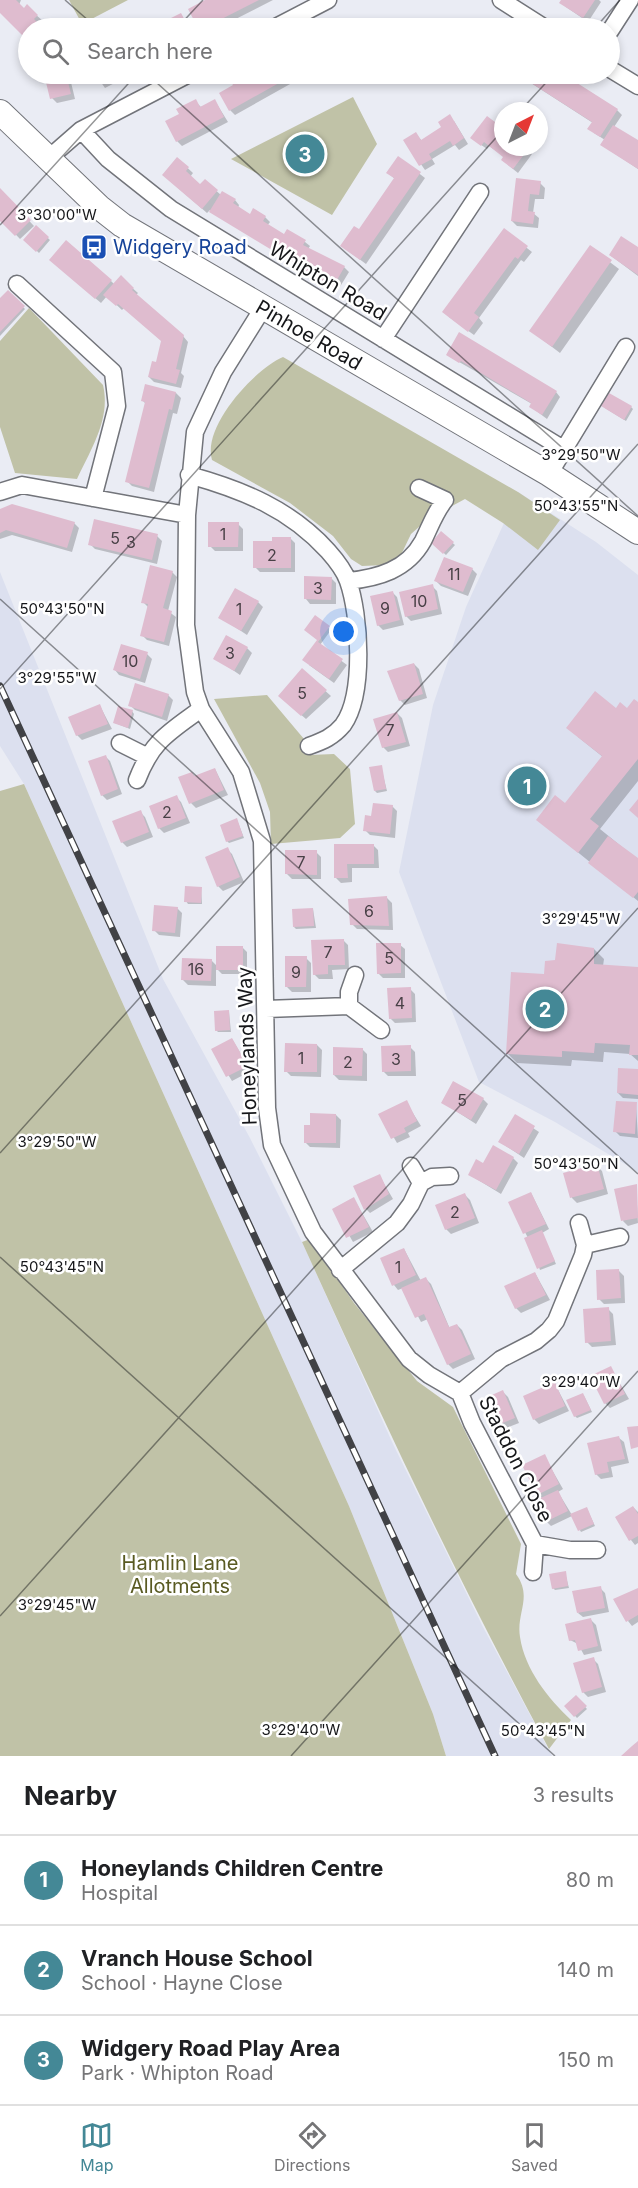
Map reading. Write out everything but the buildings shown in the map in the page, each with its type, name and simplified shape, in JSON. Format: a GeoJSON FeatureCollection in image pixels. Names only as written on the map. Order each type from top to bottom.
{"type":"FeatureCollection","features":[{"type":"Feature","properties":{"kind":"main road","name":"Pinhoe Road"},"geometry":{"type":"LineString","coordinates":[[0,112],[99,207],[122,225],[549,474],[638,532]]}},
{"type":"Feature","properties":{"kind":"street"},"geometry":{"type":"LineString","coordinates":[[293,18],[328,0]]}},
{"type":"Feature","properties":{"kind":"street"},"geometry":{"type":"LineString","coordinates":[[501,0],[529,18]]}},
{"type":"Feature","properties":{"kind":"street"},"geometry":{"type":"LineString","coordinates":[[618,18],[630,0]]}},
{"type":"Feature","properties":{"kind":"street"},"geometry":{"type":"LineString","coordinates":[[620,75],[638,86]]}},
{"type":"Feature","properties":{"kind":"street"},"geometry":{"type":"LineString","coordinates":[[49,158],[81,130],[170,84]]}},
{"type":"Feature","properties":{"kind":"street","name":"Whipton Road"},"geometry":{"type":"LineString","coordinates":[[81,130],[108,159],[147,192],[274,274],[565,450]]}},
{"type":"Feature","properties":{"kind":"street","name":"Whipton Road"},"geometry":{"type":"LineString","coordinates":[[383,339],[480,192]]}},
{"type":"Feature","properties":{"kind":"street"},"geometry":{"type":"LineString","coordinates":[[17,284],[113,372],[117,406],[93,498]]}},
{"type":"Feature","properties":{"kind":"street","name":"Honeylands Way"},"geometry":{"type":"LineString","coordinates":[[263,308],[210,397],[195,432],[187,514],[186,625],[191,676],[201,709],[241,771],[262,841],[267,1108],[272,1145],[313,1232],[340,1270],[409,1359],[429,1375],[460,1393]]}},
{"type":"Feature","properties":{"kind":"street"},"geometry":{"type":"LineString","coordinates":[[549,474],[626,347]]}},
{"type":"Feature","properties":{"kind":"street"},"geometry":{"type":"LineString","coordinates":[[189,475],[243,491],[285,514],[309,532],[327,550],[341,566],[348,581],[354,606],[358,652],[355,693],[344,723],[330,738],[309,746]]}},
{"type":"Feature","properties":{"kind":"street"},"geometry":{"type":"LineString","coordinates":[[0,492],[22,485],[187,514]]}},
{"type":"Feature","properties":{"kind":"street"},"geometry":{"type":"LineString","coordinates":[[348,581],[379,578],[410,558],[422,543],[445,500],[419,488]]}},
{"type":"Feature","properties":{"kind":"street"},"geometry":{"type":"LineString","coordinates":[[137,780],[146,756],[165,736],[201,709]]}},
{"type":"Feature","properties":{"kind":"street"},"geometry":{"type":"LineString","coordinates":[[120,743],[146,756]]}},
{"type":"Feature","properties":{"kind":"street"},"geometry":{"type":"LineString","coordinates":[[350,1006],[349,992],[355,975]]}},
{"type":"Feature","properties":{"kind":"street"},"geometry":{"type":"LineString","coordinates":[[266,1009],[350,1006],[381,1030]]}},
{"type":"Feature","properties":{"kind":"street"},"geometry":{"type":"LineString","coordinates":[[411,1166],[421,1183]]}},
{"type":"Feature","properties":{"kind":"street"},"geometry":{"type":"LineString","coordinates":[[340,1270],[397,1224],[411,1204],[421,1183],[432,1178],[450,1176]]}},
{"type":"Feature","properties":{"kind":"street"},"geometry":{"type":"LineString","coordinates":[[460,1393],[493,1365],[518,1348],[536,1341],[549,1330],[582,1263],[585,1245],[579,1223]]}},
{"type":"Feature","properties":{"kind":"street"},"geometry":{"type":"LineString","coordinates":[[585,1245],[620,1237]]}},
{"type":"Feature","properties":{"kind":"street","name":"Staddon Close"},"geometry":{"type":"LineString","coordinates":[[460,1393],[472,1423],[535,1544],[533,1572]]}},
{"type":"Feature","properties":{"kind":"street","name":"Staddon Close"},"geometry":{"type":"LineString","coordinates":[[535,1544],[570,1550],[597,1550]]}},
{"type":"Feature","properties":{"kind":"shaded area"},"geometry":{"type":"Polygon","coordinates":[[[518,492],[596,542],[638,575],[638,1172],[555,1122],[479,1082],[399,872],[433,705],[466,607],[518,492]]]}},
{"type":"Feature","properties":{"kind":"shaded area"},"geometry":{"type":"Polygon","coordinates":[[[0,572],[163,979],[250,1138],[302,1242],[393,1444],[483,1627],[552,1756],[446,1756],[433,1714],[349,1506],[24,784],[0,746],[0,572]]]}},
{"type":"Feature","properties":{"kind":"green space"},"geometry":{"type":"Polygon","coordinates":[[[69,0],[128,0],[94,18],[79,18],[69,0]]]}},
{"type":"Feature","properties":{"kind":"green space"},"geometry":{"type":"Polygon","coordinates":[[[353,97],[377,144],[332,215],[231,159],[353,97]]]}},
{"type":"Feature","properties":{"kind":"green space"},"geometry":{"type":"Polygon","coordinates":[[[29,308],[103,385],[105,398],[102,422],[77,479],[15,473],[0,427],[0,341],[29,308]]]}},
{"type":"Feature","properties":{"kind":"green space"},"geometry":{"type":"Polygon","coordinates":[[[283,357],[518,492],[560,520],[538,550],[503,523],[465,499],[428,519],[411,534],[400,557],[386,565],[362,566],[351,559],[333,536],[290,503],[212,460],[211,446],[215,431],[233,400],[259,373],[283,357]]]}},
{"type":"Feature","properties":{"kind":"green space"},"geometry":{"type":"Polygon","coordinates":[[[267,695],[304,739],[310,755],[334,754],[350,769],[355,824],[340,838],[271,844],[270,812],[260,783],[214,699],[267,695]]]}},
{"type":"Feature","properties":{"kind":"green space","name":"Hamlin Lane Allotments"},"geometry":{"type":"Polygon","coordinates":[[[24,784],[349,1506],[433,1714],[446,1756],[0,1756],[0,791],[24,784]]]}},
{"type":"Feature","properties":{"kind":"green space"},"geometry":{"type":"Polygon","coordinates":[[[310,1239],[354,1303],[417,1381],[453,1407],[521,1544],[516,1574],[521,1582],[524,1598],[519,1628],[523,1649],[539,1683],[571,1720],[549,1749],[483,1624],[391,1434],[302,1242],[310,1239]]]}},
{"type":"Feature","properties":{"kind":"railway"},"geometry":{"type":"LineString","coordinates":[[0,686],[495,1756]]}},
{"type":"Feature","properties":{"kind":"place","name":"Widgery Road Play Area"},"geometry":{"type":"Point","coordinates":[305,154]}},
{"type":"Feature","properties":{"kind":"place","name":"Widgery Road"},"geometry":{"type":"Point","coordinates":[94,247]}},
{"type":"Feature","properties":{"kind":"place","name":"Honeylands Children Centre"},"geometry":{"type":"Point","coordinates":[527,786]}},
{"type":"Feature","properties":{"kind":"place","name":"Vranch House School"},"geometry":{"type":"Point","coordinates":[545,1009]}}]}
